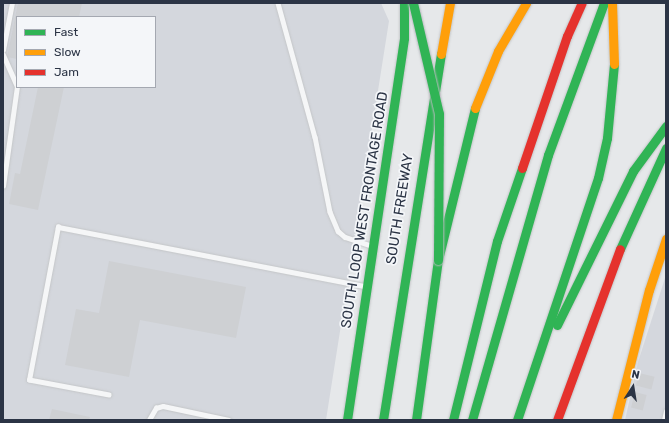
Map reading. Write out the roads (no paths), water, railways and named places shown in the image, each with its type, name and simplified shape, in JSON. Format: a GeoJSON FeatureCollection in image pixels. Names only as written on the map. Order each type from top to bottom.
{"type":"FeatureCollection","features":[{"type":"Feature","properties":{"kind":"main road","name":"SOUTH LOOP WEST FRONTAGE ROAD"},"geometry":{"type":"LineString","coordinates":[[347,420],[404,38],[404,3]]}},
{"type":"Feature","properties":{"kind":"main road"},"geometry":{"type":"LineString","coordinates":[[413,3],[422,27],[439,114],[438,260]]}},
{"type":"Feature","properties":{"kind":"main road","name":"SOUTH FREEWAY"},"geometry":{"type":"LineString","coordinates":[[383,420],[418,183],[450,3]]}},
{"type":"Feature","properties":{"kind":"main road"},"geometry":{"type":"LineString","coordinates":[[416,420],[438,260],[468,126],[498,51],[526,3]]}},
{"type":"Feature","properties":{"kind":"main road"},"geometry":{"type":"LineString","coordinates":[[453,420],[497,241],[566,36],[582,3]]}},
{"type":"Feature","properties":{"kind":"main road"},"geometry":{"type":"LineString","coordinates":[[472,420],[534,197],[604,3]]}},
{"type":"Feature","properties":{"kind":"main road"},"geometry":{"type":"LineString","coordinates":[[517,420],[568,268],[607,138],[615,52],[612,3]]}},
{"type":"Feature","properties":{"kind":"main road"},"geometry":{"type":"LineString","coordinates":[[536,363],[583,276],[633,171],[646,149],[666,126]]}},
{"type":"Feature","properties":{"kind":"main road"},"geometry":{"type":"LineString","coordinates":[[557,420],[618,253],[666,148]]}},
{"type":"Feature","properties":{"kind":"main road"},"geometry":{"type":"LineString","coordinates":[[616,420],[649,290],[666,239]]}},
{"type":"Feature","properties":{"kind":"lane"},"geometry":{"type":"LineString","coordinates":[[3,50],[12,3]]}},
{"type":"Feature","properties":{"kind":"lane"},"geometry":{"type":"LineString","coordinates":[[278,3],[315,137],[330,212],[338,231],[345,237],[373,246]]}},
{"type":"Feature","properties":{"kind":"lane"},"geometry":{"type":"LineString","coordinates":[[3,54],[16,84]]}},
{"type":"Feature","properties":{"kind":"lane"},"geometry":{"type":"LineString","coordinates":[[3,186],[17,88]]}},
{"type":"Feature","properties":{"kind":"lane"},"geometry":{"type":"LineString","coordinates":[[109,395],[29,380],[58,227],[367,286]]}},
{"type":"Feature","properties":{"kind":"lane"},"geometry":{"type":"LineString","coordinates":[[149,420],[156,408],[163,406],[229,420]]}},
{"type":"Feature","properties":{"kind":"lane"},"geometry":{"type":"LineString","coordinates":[[664,420],[666,411]]}}]}
